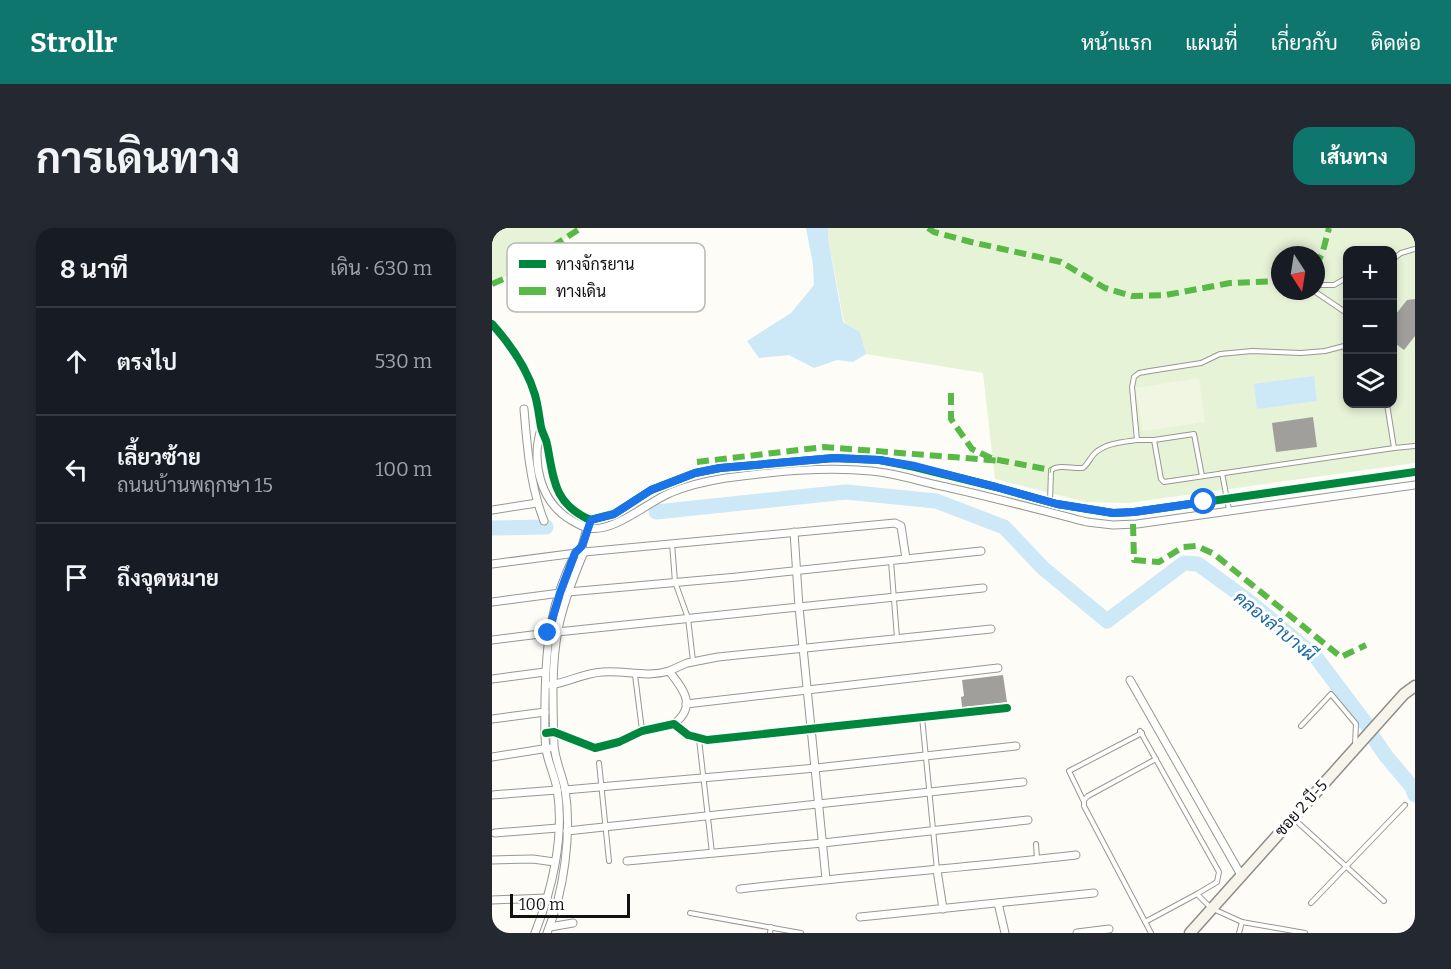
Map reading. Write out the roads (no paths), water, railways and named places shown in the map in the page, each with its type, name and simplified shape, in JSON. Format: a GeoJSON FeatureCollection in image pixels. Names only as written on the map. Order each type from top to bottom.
{"type":"FeatureCollection","features":[{"type":"Feature","properties":{"kind":"street"},"geometry":{"type":"LineString","coordinates":[[492,324],[505,338],[535,394],[541,429],[547,442],[551,475],[560,496],[575,511],[591,520],[614,514],[651,490],[695,473],[731,467],[834,458],[879,460],[915,466],[1050,502],[1113,513],[1134,512],[1415,472]]}},
{"type":"Feature","properties":{"kind":"street"},"geometry":{"type":"LineString","coordinates":[[539,414],[524,412],[528,455],[537,503],[543,520]]}},
{"type":"Feature","properties":{"kind":"street"},"geometry":{"type":"LineString","coordinates":[[541,429],[537,442],[542,487],[549,501],[564,516],[587,528],[612,524],[651,501],[696,484],[725,478],[831,469],[895,474],[1087,522],[1113,525],[1137,524],[1415,485]]}},
{"type":"Feature","properties":{"kind":"street"},"geometry":{"type":"LineString","coordinates":[[492,510],[537,503]]}},
{"type":"Feature","properties":{"kind":"street"},"geometry":{"type":"LineString","coordinates":[[548,930],[566,858],[567,831],[554,732],[557,632],[580,550],[591,520]]}},
{"type":"Feature","properties":{"kind":"street"},"geometry":{"type":"LineString","coordinates":[[492,564],[580,550],[895,524],[902,526],[906,559]]}},
{"type":"Feature","properties":{"kind":"street"},"geometry":{"type":"LineString","coordinates":[[794,532],[799,607],[826,879]]}},
{"type":"Feature","properties":{"kind":"street"},"geometry":{"type":"LineString","coordinates":[[535,933],[547,898],[554,862],[561,790],[546,749],[545,672],[548,633],[560,593],[580,550]]}},
{"type":"Feature","properties":{"kind":"street"},"geometry":{"type":"LineString","coordinates":[[492,602],[568,592],[981,551]]}},
{"type":"Feature","properties":{"kind":"street"},"geometry":{"type":"LineString","coordinates":[[557,632],[983,588]]}},
{"type":"Feature","properties":{"kind":"street"},"geometry":{"type":"LineString","coordinates":[[546,685],[606,671],[634,675],[659,674],[675,667],[717,657],[991,629]]}},
{"type":"Feature","properties":{"kind":"street"},"geometry":{"type":"LineString","coordinates":[[492,640],[548,633]]}},
{"type":"Feature","properties":{"kind":"street"},"geometry":{"type":"LineString","coordinates":[[686,704],[998,668]]}},
{"type":"Feature","properties":{"kind":"street"},"geometry":{"type":"LineString","coordinates":[[546,733],[554,732],[595,748],[619,742],[642,731],[674,724],[684,715],[686,704],[684,692],[669,671]]}},
{"type":"Feature","properties":{"kind":"street"},"geometry":{"type":"LineString","coordinates":[[492,679],[545,672]]}},
{"type":"Feature","properties":{"kind":"street"},"geometry":{"type":"LineString","coordinates":[[1130,680],[1241,875]]}},
{"type":"Feature","properties":{"kind":"street","name":"ซอย 2 บี-5"},"geometry":{"type":"LineString","coordinates":[[1190,933],[1404,694],[1415,686]]}},
{"type":"Feature","properties":{"kind":"street"},"geometry":{"type":"LineString","coordinates":[[674,724],[688,735],[707,740],[1007,708]]}},
{"type":"Feature","properties":{"kind":"street"},"geometry":{"type":"LineString","coordinates":[[492,719],[545,712]]}},
{"type":"Feature","properties":{"kind":"street"},"geometry":{"type":"LineString","coordinates":[[492,795],[601,788],[816,768],[1016,746]]}},
{"type":"Feature","properties":{"kind":"street"},"geometry":{"type":"LineString","coordinates":[[492,757],[555,748]]}},
{"type":"Feature","properties":{"kind":"street"},"geometry":{"type":"LineString","coordinates":[[567,831],[1023,782]]}},
{"type":"Feature","properties":{"kind":"street"},"geometry":{"type":"LineString","coordinates":[[627,861],[823,843],[1028,820]]}},
{"type":"Feature","properties":{"kind":"street"},"geometry":{"type":"LineString","coordinates":[[495,833],[558,828]]}},
{"type":"Feature","properties":{"kind":"street"},"geometry":{"type":"LineString","coordinates":[[740,889],[1076,855]]}},
{"type":"Feature","properties":{"kind":"street"},"geometry":{"type":"LineString","coordinates":[[492,860],[533,859],[554,862]]}},
{"type":"Feature","properties":{"kind":"street"},"geometry":{"type":"LineString","coordinates":[[937,870],[943,909]]}},
{"type":"Feature","properties":{"kind":"street"},"geometry":{"type":"LineString","coordinates":[[860,917],[1094,892]]}},
{"type":"Feature","properties":{"kind":"street"},"geometry":{"type":"LineString","coordinates":[[492,900],[547,898]]}},
{"type":"Feature","properties":{"kind":"street"},"geometry":{"type":"LineString","coordinates":[[998,903],[1005,933]]}},
{"type":"Feature","properties":{"kind":"street"},"geometry":{"type":"LineString","coordinates":[[544,909],[554,912]]}},
{"type":"Feature","properties":{"kind":"street"},"geometry":{"type":"LineString","coordinates":[[548,930],[573,923]]}},
{"type":"Feature","properties":{"kind":"street"},"geometry":{"type":"LineString","coordinates":[[1077,933],[1109,929]]}},
{"type":"Feature","properties":{"kind":"lane"},"geometry":{"type":"LineString","coordinates":[[1397,256],[1415,249]]}},
{"type":"Feature","properties":{"kind":"lane"},"geometry":{"type":"LineString","coordinates":[[1325,285],[1334,285],[1343,279]]}},
{"type":"Feature","properties":{"kind":"lane"},"geometry":{"type":"LineString","coordinates":[[1325,299],[1343,311]]}},
{"type":"Feature","properties":{"kind":"lane"},"geometry":{"type":"LineString","coordinates":[[1137,440],[1132,382],[1139,374],[1201,363],[1220,354],[1252,351],[1301,354],[1343,346]]}},
{"type":"Feature","properties":{"kind":"lane"},"geometry":{"type":"LineString","coordinates":[[1388,408],[1394,448]]}},
{"type":"Feature","properties":{"kind":"lane"},"geometry":{"type":"LineString","coordinates":[[1050,502],[1052,468],[1083,468],[1102,448],[1137,440],[1194,434],[1202,476]]}},
{"type":"Feature","properties":{"kind":"lane"},"geometry":{"type":"LineString","coordinates":[[1154,440],[1164,482],[1415,446]]}},
{"type":"Feature","properties":{"kind":"lane"},"geometry":{"type":"LineString","coordinates":[[1222,473],[1230,511]]}},
{"type":"Feature","properties":{"kind":"lane"},"geometry":{"type":"LineString","coordinates":[[672,543],[675,582],[688,618],[693,662]]}},
{"type":"Feature","properties":{"kind":"lane"},"geometry":{"type":"LineString","coordinates":[[891,561],[897,638]]}},
{"type":"Feature","properties":{"kind":"lane"},"geometry":{"type":"LineString","coordinates":[[634,675],[642,731]]}},
{"type":"Feature","properties":{"kind":"lane"},"geometry":{"type":"LineString","coordinates":[[1301,726],[1331,694],[1356,724],[1354,749]]}},
{"type":"Feature","properties":{"kind":"lane"},"geometry":{"type":"LineString","coordinates":[[922,717],[937,870]]}},
{"type":"Feature","properties":{"kind":"lane"},"geometry":{"type":"LineString","coordinates":[[1145,922],[1217,882],[1219,872],[1141,732],[1069,771],[1086,811],[1145,922],[1151,933]]}},
{"type":"Feature","properties":{"kind":"lane"},"geometry":{"type":"LineString","coordinates":[[699,739],[712,853]]}},
{"type":"Feature","properties":{"kind":"lane"},"geometry":{"type":"LineString","coordinates":[[1084,803],[1088,796],[1156,759]]}},
{"type":"Feature","properties":{"kind":"lane"},"geometry":{"type":"LineString","coordinates":[[599,763],[609,861]]}},
{"type":"Feature","properties":{"kind":"lane"},"geometry":{"type":"LineString","coordinates":[[1311,903],[1405,805]]}},
{"type":"Feature","properties":{"kind":"lane"},"geometry":{"type":"LineString","coordinates":[[1293,818],[1384,901]]}},
{"type":"Feature","properties":{"kind":"lane"},"geometry":{"type":"LineString","coordinates":[[1036,844],[1037,859]]}},
{"type":"Feature","properties":{"kind":"lane"},"geometry":{"type":"LineString","coordinates":[[1197,894],[1211,908],[1242,921],[1305,933]]}},
{"type":"Feature","properties":{"kind":"lane"},"geometry":{"type":"LineString","coordinates":[[690,913],[801,933]]}},
{"type":"Feature","properties":{"kind":"lane"},"geometry":{"type":"LineString","coordinates":[[1239,933],[1242,921]]}},
{"type":"Feature","properties":{"kind":"lane"},"geometry":{"type":"LineString","coordinates":[[770,933],[771,927]]}},
{"type":"Feature","properties":{"kind":"water"},"geometry":{"type":"Polygon","coordinates":[[[806,228],[828,228],[843,322],[860,332],[866,354],[853,362],[837,360],[814,368],[789,355],[759,358],[747,341],[791,313],[814,285],[813,264],[806,228]]]}},
{"type":"Feature","properties":{"kind":"water"},"geometry":{"type":"Polygon","coordinates":[[[1314,376],[1317,401],[1257,409],[1254,384],[1314,376]]]}},
{"type":"Feature","properties":{"kind":"waterway"},"geometry":{"type":"LineString","coordinates":[[656,512],[846,492],[936,501],[1004,527],[1043,568],[1107,621],[1184,563],[1198,564],[1250,602],[1315,656],[1367,725]]}},
{"type":"Feature","properties":{"kind":"waterway"},"geometry":{"type":"LineString","coordinates":[[492,528],[546,527]]}},
{"type":"Feature","properties":{"kind":"waterway","name":"คลองลำบางผี"},"geometry":{"type":"LineString","coordinates":[[1373,737],[1412,787],[1415,795]]}}]}
